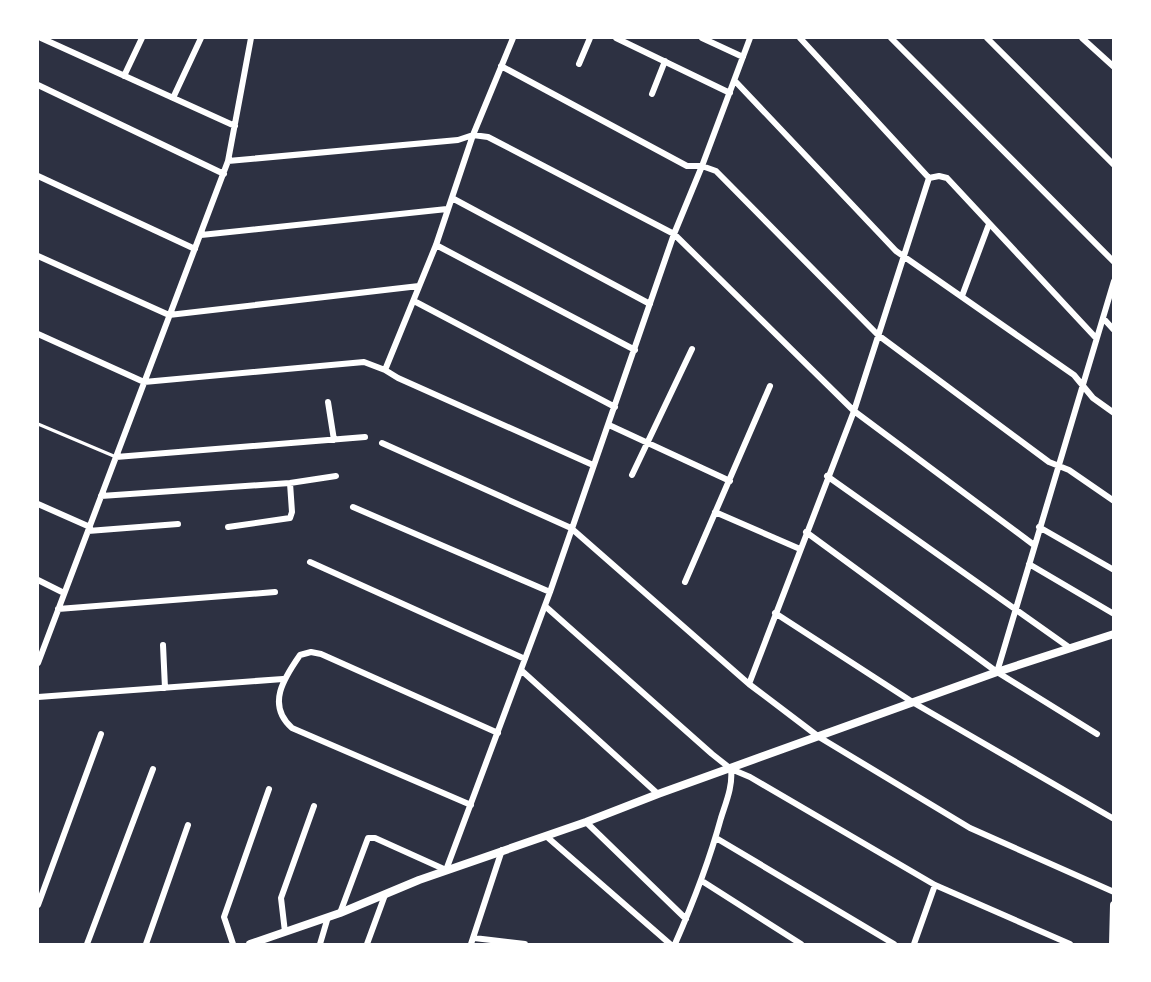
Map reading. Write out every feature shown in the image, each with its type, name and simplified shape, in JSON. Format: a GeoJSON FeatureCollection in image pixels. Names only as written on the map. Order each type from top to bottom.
{"type":"FeatureCollection","features":[{"type":"Feature","properties":{"kind":"street"},"geometry":{"type":"LineString","coordinates":[[41,38],[235,126]]}},
{"type":"Feature","properties":{"kind":"street"},"geometry":{"type":"LineString","coordinates":[[124,76],[142,38]]}},
{"type":"Feature","properties":{"kind":"street"},"geometry":{"type":"LineString","coordinates":[[173,98],[201,38]]}},
{"type":"Feature","properties":{"kind":"street"},"geometry":{"type":"LineString","coordinates":[[38,663],[224,174],[251,38]]}},
{"type":"Feature","properties":{"kind":"street"},"geometry":{"type":"LineString","coordinates":[[385,370],[436,245],[473,135],[513,38]]}},
{"type":"Feature","properties":{"kind":"street"},"geometry":{"type":"LineString","coordinates":[[579,64],[590,38]]}},
{"type":"Feature","properties":{"kind":"street"},"geometry":{"type":"LineString","coordinates":[[616,38],[730,93]]}},
{"type":"Feature","properties":{"kind":"street"},"geometry":{"type":"LineString","coordinates":[[702,38],[742,57]]}},
{"type":"Feature","properties":{"kind":"street"},"geometry":{"type":"LineString","coordinates":[[446,870],[545,606],[674,234],[750,38]]}},
{"type":"Feature","properties":{"kind":"street"},"geometry":{"type":"LineString","coordinates":[[800,38],[929,178]]}},
{"type":"Feature","properties":{"kind":"street"},"geometry":{"type":"LineString","coordinates":[[891,38],[1113,262]]}},
{"type":"Feature","properties":{"kind":"street"},"geometry":{"type":"LineString","coordinates":[[987,38],[1113,165]]}},
{"type":"Feature","properties":{"kind":"street"},"geometry":{"type":"LineString","coordinates":[[1082,38],[1113,67]]}},
{"type":"Feature","properties":{"kind":"street"},"geometry":{"type":"LineString","coordinates":[[651,94],[665,61]]}},
{"type":"Feature","properties":{"kind":"street"},"geometry":{"type":"LineString","coordinates":[[501,66],[687,166],[702,166],[716,171],[878,335],[1048,462],[1069,470],[1113,501]]}},
{"type":"Feature","properties":{"kind":"street"},"geometry":{"type":"LineString","coordinates":[[735,81],[896,251],[1074,375],[1093,398],[1113,413]]}},
{"type":"Feature","properties":{"kind":"street"},"geometry":{"type":"LineString","coordinates":[[38,85],[224,174]]}},
{"type":"Feature","properties":{"kind":"street"},"geometry":{"type":"LineString","coordinates":[[228,161],[458,140],[473,135],[489,137],[674,234],[854,411],[1034,545]]}},
{"type":"Feature","properties":{"kind":"street"},"geometry":{"type":"LineString","coordinates":[[38,176],[195,249]]}},
{"type":"Feature","properties":{"kind":"street"},"geometry":{"type":"LineString","coordinates":[[929,178],[939,176],[947,178],[1096,338]]}},
{"type":"Feature","properties":{"kind":"street"},"geometry":{"type":"LineString","coordinates":[[749,684],[854,411],[929,178]]}},
{"type":"Feature","properties":{"kind":"street"},"geometry":{"type":"LineString","coordinates":[[452,198],[650,304]]}},
{"type":"Feature","properties":{"kind":"street"},"geometry":{"type":"LineString","coordinates":[[201,235],[447,209]]}},
{"type":"Feature","properties":{"kind":"street"},"geometry":{"type":"LineString","coordinates":[[962,296],[989,224]]}},
{"type":"Feature","properties":{"kind":"street"},"geometry":{"type":"LineString","coordinates":[[436,245],[635,350]]}},
{"type":"Feature","properties":{"kind":"street"},"geometry":{"type":"LineString","coordinates":[[38,256],[169,315],[419,286]]}},
{"type":"Feature","properties":{"kind":"street"},"geometry":{"type":"LineString","coordinates":[[997,672],[1113,281]]}},
{"type":"Feature","properties":{"kind":"street"},"geometry":{"type":"LineString","coordinates":[[414,301],[615,407]]}},
{"type":"Feature","properties":{"kind":"street"},"geometry":{"type":"LineString","coordinates":[[1103,318],[1113,330]]}},
{"type":"Feature","properties":{"kind":"street"},"geometry":{"type":"LineString","coordinates":[[38,334],[144,382],[364,362],[593,465]]}},
{"type":"Feature","properties":{"kind":"street"},"geometry":{"type":"LineString","coordinates":[[632,475],[693,349]]}},
{"type":"Feature","properties":{"kind":"street"},"geometry":{"type":"LineString","coordinates":[[685,582],[770,386]]}},
{"type":"Feature","properties":{"kind":"street"},"geometry":{"type":"LineString","coordinates":[[328,402],[334,440]]}},
{"type":"Feature","properties":{"kind":"street"},"geometry":{"type":"LineString","coordinates":[[609,425],[730,481]]}},
{"type":"Feature","properties":{"kind":"street"},"geometry":{"type":"LineString","coordinates":[[116,457],[365,437]]}},
{"type":"Feature","properties":{"kind":"street"},"geometry":{"type":"LineString","coordinates":[[382,443],[571,528],[749,684],[819,737],[970,828],[1113,892]]}},
{"type":"Feature","properties":{"kind":"street"},"geometry":{"type":"LineString","coordinates":[[101,496],[290,483],[336,476]]}},
{"type":"Feature","properties":{"kind":"street"},"geometry":{"type":"LineString","coordinates":[[828,476],[1070,648]]}},
{"type":"Feature","properties":{"kind":"street"},"geometry":{"type":"LineString","coordinates":[[228,527],[290,518],[292,512],[290,483]]}},
{"type":"Feature","properties":{"kind":"street"},"geometry":{"type":"LineString","coordinates":[[38,504],[89,529],[178,524]]}},
{"type":"Feature","properties":{"kind":"street"},"geometry":{"type":"LineString","coordinates":[[353,507],[550,592]]}},
{"type":"Feature","properties":{"kind":"street"},"geometry":{"type":"LineString","coordinates":[[715,512],[800,549]]}},
{"type":"Feature","properties":{"kind":"street"},"geometry":{"type":"LineString","coordinates":[[1040,527],[1113,570]]}},
{"type":"Feature","properties":{"kind":"street"},"geometry":{"type":"LineString","coordinates":[[806,532],[997,672],[1097,734]]}},
{"type":"Feature","properties":{"kind":"street"},"geometry":{"type":"LineString","coordinates":[[310,562],[525,659]]}},
{"type":"Feature","properties":{"kind":"street"},"geometry":{"type":"LineString","coordinates":[[1029,564],[1113,614]]}},
{"type":"Feature","properties":{"kind":"street"},"geometry":{"type":"LineString","coordinates":[[38,580],[64,593]]}},
{"type":"Feature","properties":{"kind":"street"},"geometry":{"type":"LineString","coordinates":[[57,609],[275,592]]}},
{"type":"Feature","properties":{"kind":"street"},"geometry":{"type":"LineString","coordinates":[[545,606],[731,769],[750,777],[935,885],[1070,945]]}},
{"type":"Feature","properties":{"kind":"street"},"geometry":{"type":"LineString","coordinates":[[776,612],[914,703],[1113,819]]}},
{"type":"Feature","properties":{"kind":"street"},"geometry":{"type":"LineString","coordinates":[[250,945],[340,913],[446,870],[586,822],[997,672],[1113,634]]}},
{"type":"Feature","properties":{"kind":"street"},"geometry":{"type":"LineString","coordinates":[[163,645],[165,688]]}},
{"type":"Feature","properties":{"kind":"street"},"geometry":{"type":"LineString","coordinates":[[471,805],[292,728],[282,719],[279,707],[283,679],[300,655],[311,652],[321,654],[498,733]]}},
{"type":"Feature","properties":{"kind":"street"},"geometry":{"type":"LineString","coordinates":[[521,670],[658,794]]}},
{"type":"Feature","properties":{"kind":"street"},"geometry":{"type":"LineString","coordinates":[[38,697],[283,679]]}},
{"type":"Feature","properties":{"kind":"street"},"geometry":{"type":"LineString","coordinates":[[38,905],[101,734]]}},
{"type":"Feature","properties":{"kind":"street"},"geometry":{"type":"LineString","coordinates":[[87,945],[153,769]]}},
{"type":"Feature","properties":{"kind":"street"},"geometry":{"type":"LineString","coordinates":[[675,945],[702,881],[716,838],[732,780],[731,769]]}},
{"type":"Feature","properties":{"kind":"street"},"geometry":{"type":"LineString","coordinates":[[233,945],[224,917],[268,789]]}},
{"type":"Feature","properties":{"kind":"street"},"geometry":{"type":"LineString","coordinates":[[285,932],[281,898],[314,806]]}},
{"type":"Feature","properties":{"kind":"street"},"geometry":{"type":"LineString","coordinates":[[586,822],[686,919]]}},
{"type":"Feature","properties":{"kind":"street"},"geometry":{"type":"LineString","coordinates":[[146,945],[188,825]]}},
{"type":"Feature","properties":{"kind":"street"},"geometry":{"type":"LineString","coordinates":[[546,836],[670,945]]}},
{"type":"Feature","properties":{"kind":"street"},"geometry":{"type":"LineString","coordinates":[[340,913],[368,838],[375,838],[446,870]]}},
{"type":"Feature","properties":{"kind":"street"},"geometry":{"type":"LineString","coordinates":[[716,838],[894,945]]}},
{"type":"Feature","properties":{"kind":"street"},"geometry":{"type":"LineString","coordinates":[[502,850],[472,941],[525,945]]}},
{"type":"Feature","properties":{"kind":"street"},"geometry":{"type":"LineString","coordinates":[[702,881],[801,945]]}},
{"type":"Feature","properties":{"kind":"street"},"geometry":{"type":"LineString","coordinates":[[914,945],[935,885]]}},
{"type":"Feature","properties":{"kind":"street"},"geometry":{"type":"LineString","coordinates":[[367,945],[385,895]]}},
{"type":"Feature","properties":{"kind":"street"},"geometry":{"type":"LineString","coordinates":[[1113,905],[1113,945]]}},
{"type":"Feature","properties":{"kind":"street"},"geometry":{"type":"LineString","coordinates":[[320,945],[328,917]]}},
{"type":"Feature","properties":{"kind":"lane"},"geometry":{"type":"LineString","coordinates":[[38,424],[116,457]]}}]}
